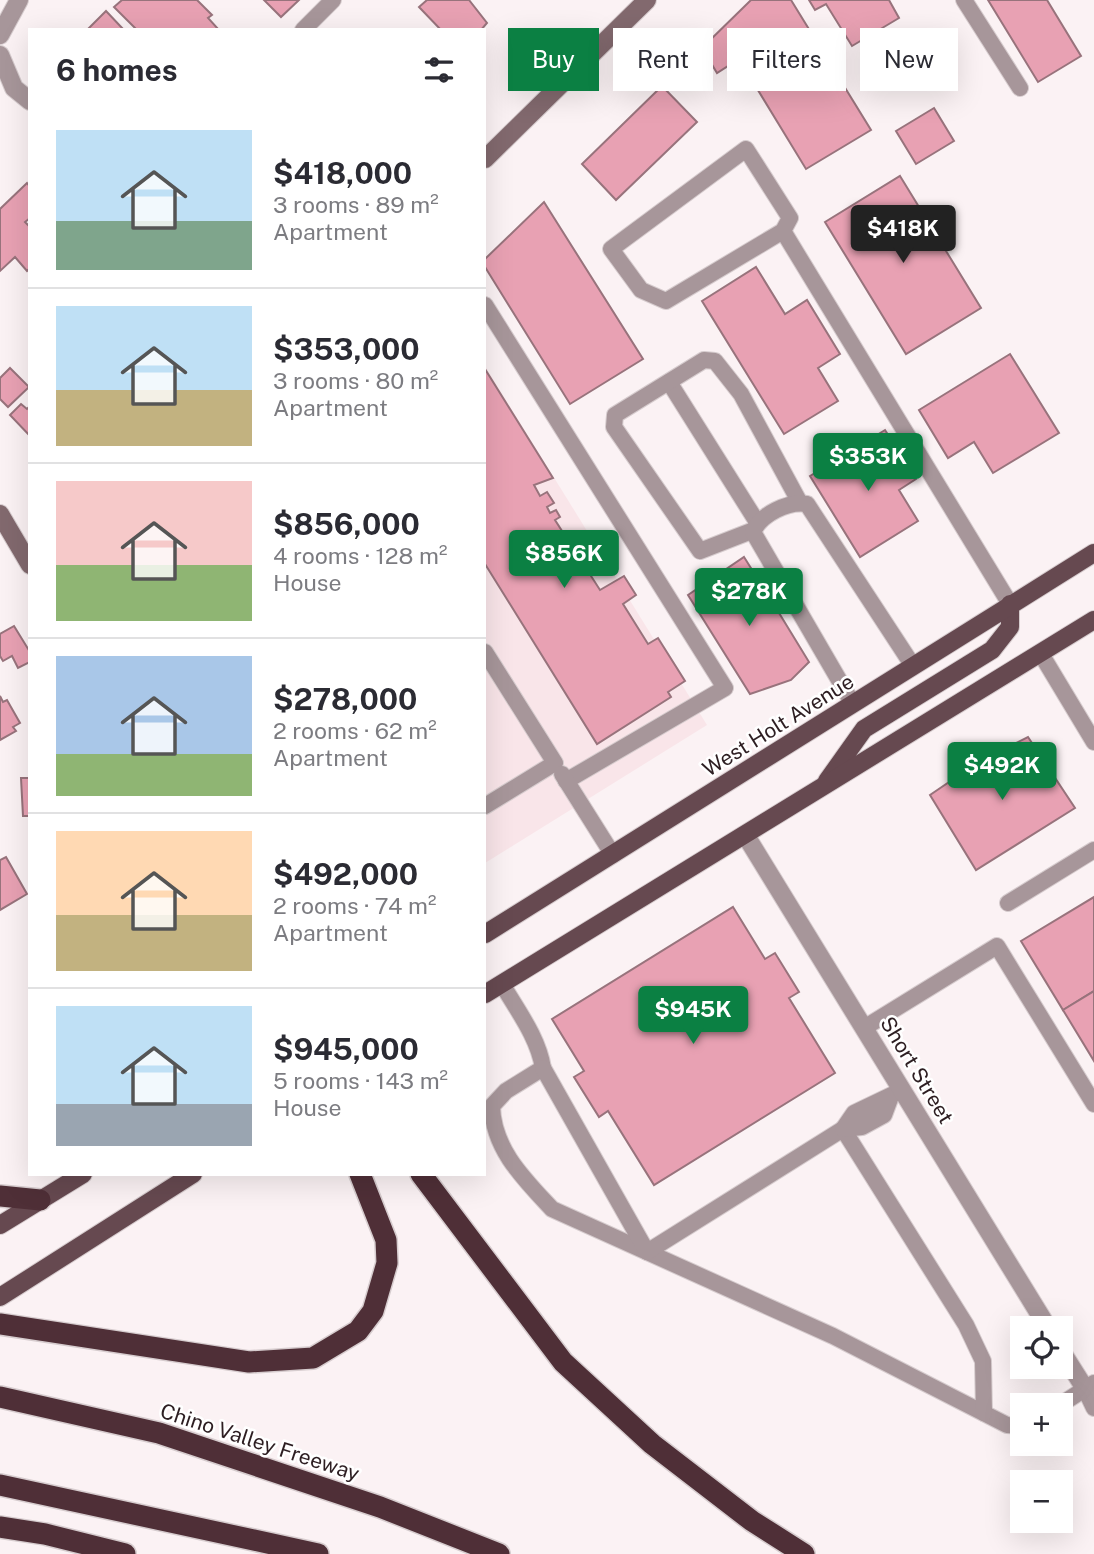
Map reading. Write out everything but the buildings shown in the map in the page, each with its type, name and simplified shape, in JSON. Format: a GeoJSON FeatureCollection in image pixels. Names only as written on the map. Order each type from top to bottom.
{"type":"FeatureCollection","features":[{"type":"Feature","properties":{"kind":"highway"},"geometry":{"type":"LineString","coordinates":[[0,1324],[248,1362],[283,1362],[313,1358],[358,1331],[373,1311],[387,1263],[386,1240],[361,1176]]}},
{"type":"Feature","properties":{"kind":"highway"},"geometry":{"type":"LineString","coordinates":[[423,1176],[564,1362],[652,1444],[752,1521],[804,1554]]}},
{"type":"Feature","properties":{"kind":"highway"},"geometry":{"type":"LineString","coordinates":[[0,1196],[40,1200]]}},
{"type":"Feature","properties":{"kind":"highway","name":"Chino Valley Freeway"},"geometry":{"type":"LineString","coordinates":[[0,1397],[159,1433],[380,1507],[499,1554]]}},
{"type":"Feature","properties":{"kind":"highway"},"geometry":{"type":"LineString","coordinates":[[0,1485],[318,1554]]}},
{"type":"Feature","properties":{"kind":"highway"},"geometry":{"type":"LineString","coordinates":[[0,1527],[45,1534],[125,1554]]}},
{"type":"Feature","properties":{"kind":"main road","name":"West Holt Avenue"},"geometry":{"type":"LineString","coordinates":[[486,933],[1094,553]]}},
{"type":"Feature","properties":{"kind":"main road"},"geometry":{"type":"LineString","coordinates":[[821,789],[864,729],[992,650],[1010,627],[1010,604]]}},
{"type":"Feature","properties":{"kind":"main road"},"geometry":{"type":"LineString","coordinates":[[486,993],[1094,621]]}},
{"type":"Feature","properties":{"kind":"main road"},"geometry":{"type":"LineString","coordinates":[[0,1225],[80,1176]]}},
{"type":"Feature","properties":{"kind":"main road"},"geometry":{"type":"LineString","coordinates":[[0,1297],[190,1176]]}},
{"type":"Feature","properties":{"kind":"street"},"geometry":{"type":"LineString","coordinates":[[0,35],[19,0]]}},
{"type":"Feature","properties":{"kind":"street"},"geometry":{"type":"LineString","coordinates":[[486,158],[647,0]]}},
{"type":"Feature","properties":{"kind":"street"},"geometry":{"type":"LineString","coordinates":[[0,55],[13,88],[28,99]]}},
{"type":"Feature","properties":{"kind":"street"},"geometry":{"type":"LineString","coordinates":[[0,514],[28,562]]}},
{"type":"Feature","properties":{"kind":"street","name":"Short Street"},"geometry":{"type":"LineString","coordinates":[[746,836],[864,1028],[896,1095],[1040,1316]]}},
{"type":"Feature","properties":{"kind":"street"},"geometry":{"type":"LineString","coordinates":[[1073,1365],[1089,1385]]}},
{"type":"Feature","properties":{"kind":"lane"},"geometry":{"type":"LineString","coordinates":[[305,28],[333,0]]}},
{"type":"Feature","properties":{"kind":"lane"},"geometry":{"type":"LineString","coordinates":[[964,0],[1020,88]]}},
{"type":"Feature","properties":{"kind":"lane"},"geometry":{"type":"LineString","coordinates":[[746,149],[790,218],[783,231],[666,301],[640,290],[611,249],[746,149]]}},
{"type":"Feature","properties":{"kind":"lane"},"geometry":{"type":"LineString","coordinates":[[783,231],[1010,604]]}},
{"type":"Feature","properties":{"kind":"lane"},"geometry":{"type":"LineString","coordinates":[[486,307],[724,688],[566,781]]}},
{"type":"Feature","properties":{"kind":"lane"},"geometry":{"type":"LineString","coordinates":[[800,503],[741,394],[715,361],[704,360],[615,415],[614,427],[698,549],[705,550],[755,526],[784,506],[807,504],[913,666]]}},
{"type":"Feature","properties":{"kind":"lane"},"geometry":{"type":"LineString","coordinates":[[669,382],[755,526],[853,704]]}},
{"type":"Feature","properties":{"kind":"lane"},"geometry":{"type":"LineString","coordinates":[[486,654],[613,855]]}},
{"type":"Feature","properties":{"kind":"lane"},"geometry":{"type":"LineString","coordinates":[[1041,654],[1094,741]]}},
{"type":"Feature","properties":{"kind":"lane"},"geometry":{"type":"LineString","coordinates":[[486,805],[555,763]]}},
{"type":"Feature","properties":{"kind":"lane"},"geometry":{"type":"LineString","coordinates":[[1008,903],[1094,850]]}},
{"type":"Feature","properties":{"kind":"lane"},"geometry":{"type":"LineString","coordinates":[[864,1028],[996,946],[1094,1104]]}},
{"type":"Feature","properties":{"kind":"lane"},"geometry":{"type":"LineString","coordinates":[[502,984],[529,1030],[541,1055],[543,1068],[647,1252]]}},
{"type":"Feature","properties":{"kind":"lane"},"geometry":{"type":"LineString","coordinates":[[543,1068],[506,1091],[492,1106],[492,1127],[519,1174],[552,1209],[834,1336],[1010,1425]]}},
{"type":"Feature","properties":{"kind":"lane"},"geometry":{"type":"LineString","coordinates":[[647,1252],[843,1129],[854,1114],[877,1101],[896,1095]]}},
{"type":"Feature","properties":{"kind":"lane"},"geometry":{"type":"LineString","coordinates":[[843,1129],[966,1325],[983,1361],[984,1413]]}},
{"type":"Feature","properties":{"kind":"lane"},"geometry":{"type":"LineString","coordinates":[[1073,1396],[1089,1385],[1094,1408]]}},
{"type":"Feature","properties":{"kind":"shaded area"},"geometry":{"type":"Polygon","coordinates":[[[486,368],[707,725],[486,862],[486,368]]]}}]}
